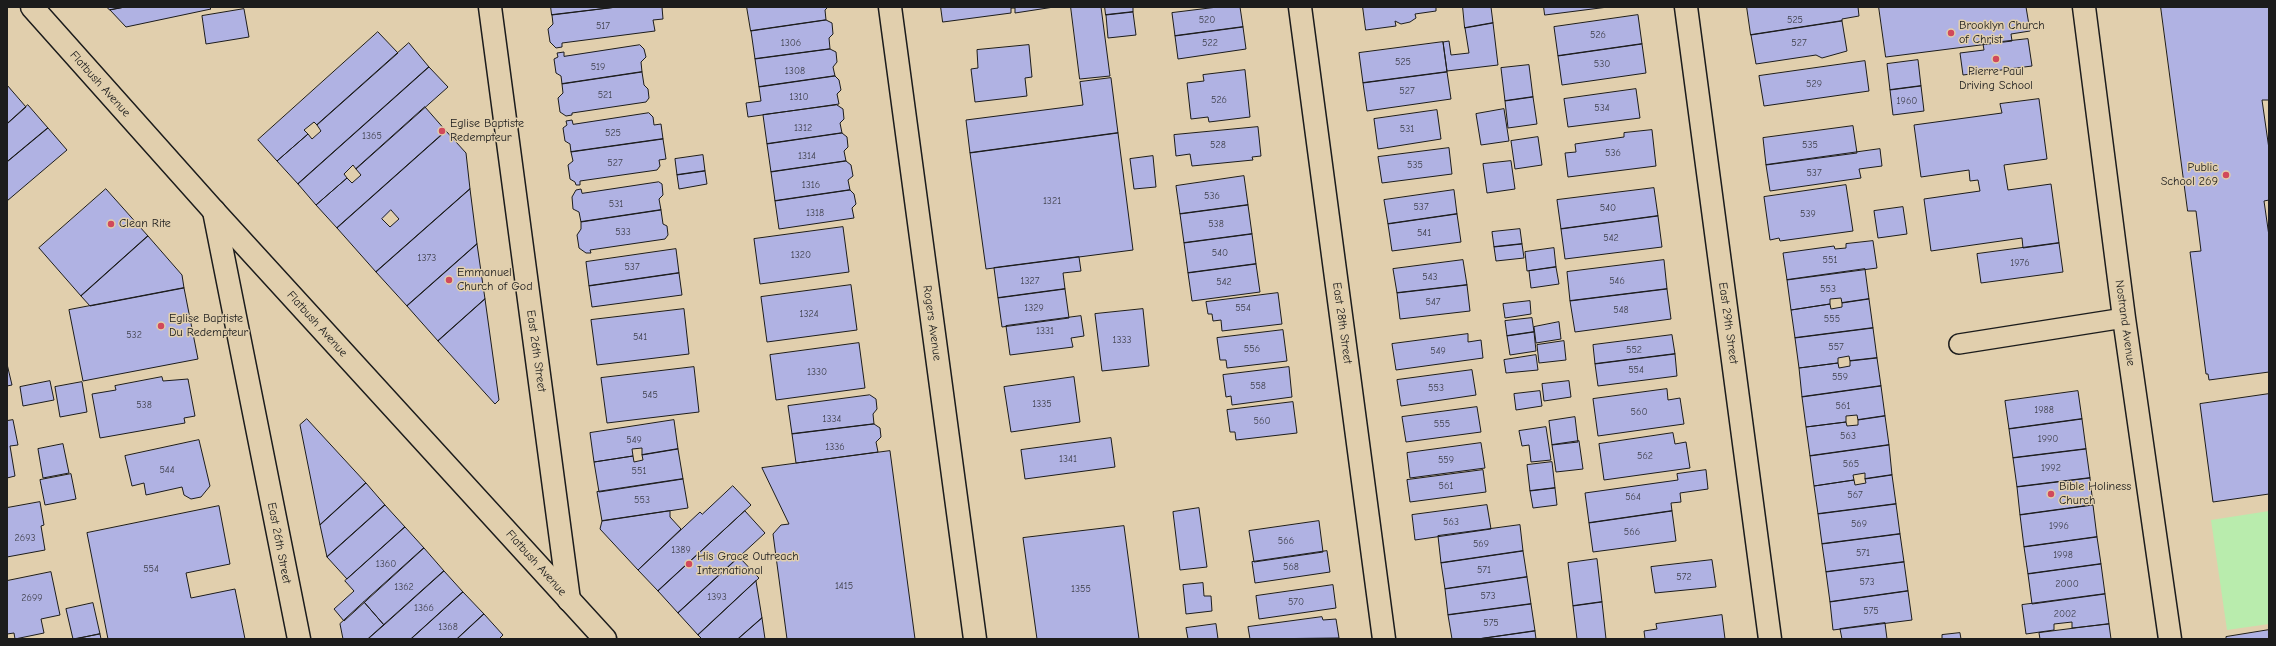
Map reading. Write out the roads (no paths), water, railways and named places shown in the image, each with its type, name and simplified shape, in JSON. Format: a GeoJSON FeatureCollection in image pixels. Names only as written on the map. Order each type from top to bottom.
{"type":"FeatureCollection","features":[{"type":"Feature","properties":{"kind":"street","name":"Flatbush Avenue"},"geometry":{"type":"LineString","coordinates":[[32,7],[214,211],[605,639]]}},
{"type":"Feature","properties":{"kind":"street","name":"East 26th Street"},"geometry":{"type":"LineString","coordinates":[[490,7],[569,600]]}},
{"type":"Feature","properties":{"kind":"street","name":"Rogers Avenue"},"geometry":{"type":"LineString","coordinates":[[890,7],[974,639]]}},
{"type":"Feature","properties":{"kind":"street","name":"East 28th Street"},"geometry":{"type":"LineString","coordinates":[[1300,7],[1384,639]]}},
{"type":"Feature","properties":{"kind":"street","name":"East 29th Street"},"geometry":{"type":"LineString","coordinates":[[1686,7],[1770,639]]}},
{"type":"Feature","properties":{"kind":"street","name":"Nostrand Avenue"},"geometry":{"type":"LineString","coordinates":[[2084,7],[2124,318],[2170,639]]}},
{"type":"Feature","properties":{"kind":"street","name":"East 26th Street"},"geometry":{"type":"LineString","coordinates":[[214,211],[298,639]]}},
{"type":"Feature","properties":{"kind":"lane"},"geometry":{"type":"LineString","coordinates":[[1959,344],[2124,318]]}},
{"type":"Feature","properties":{"kind":"place","name":"Brooklyn Church of Christ"},"geometry":{"type":"Point","coordinates":[1951,33]}},
{"type":"Feature","properties":{"kind":"place","name":"Pierre Paul Driving School"},"geometry":{"type":"Point","coordinates":[1996,59]}},
{"type":"Feature","properties":{"kind":"place","name":"Eglise Baptiste Redempteur"},"geometry":{"type":"Point","coordinates":[442,131]}},
{"type":"Feature","properties":{"kind":"place","name":"Public School 269"},"geometry":{"type":"Point","coordinates":[2226,175]}},
{"type":"Feature","properties":{"kind":"place","name":"Clean Rite"},"geometry":{"type":"Point","coordinates":[111,224]}},
{"type":"Feature","properties":{"kind":"place","name":"Emmanuel Church of God"},"geometry":{"type":"Point","coordinates":[449,280]}},
{"type":"Feature","properties":{"kind":"place","name":"Eglise Baptiste Du Redempteur"},"geometry":{"type":"Point","coordinates":[161,326]}},
{"type":"Feature","properties":{"kind":"place","name":"Bible Holiness Church"},"geometry":{"type":"Point","coordinates":[2051,494]}},
{"type":"Feature","properties":{"kind":"place","name":"His Grace Outreach International"},"geometry":{"type":"Point","coordinates":[689,564]}}]}
